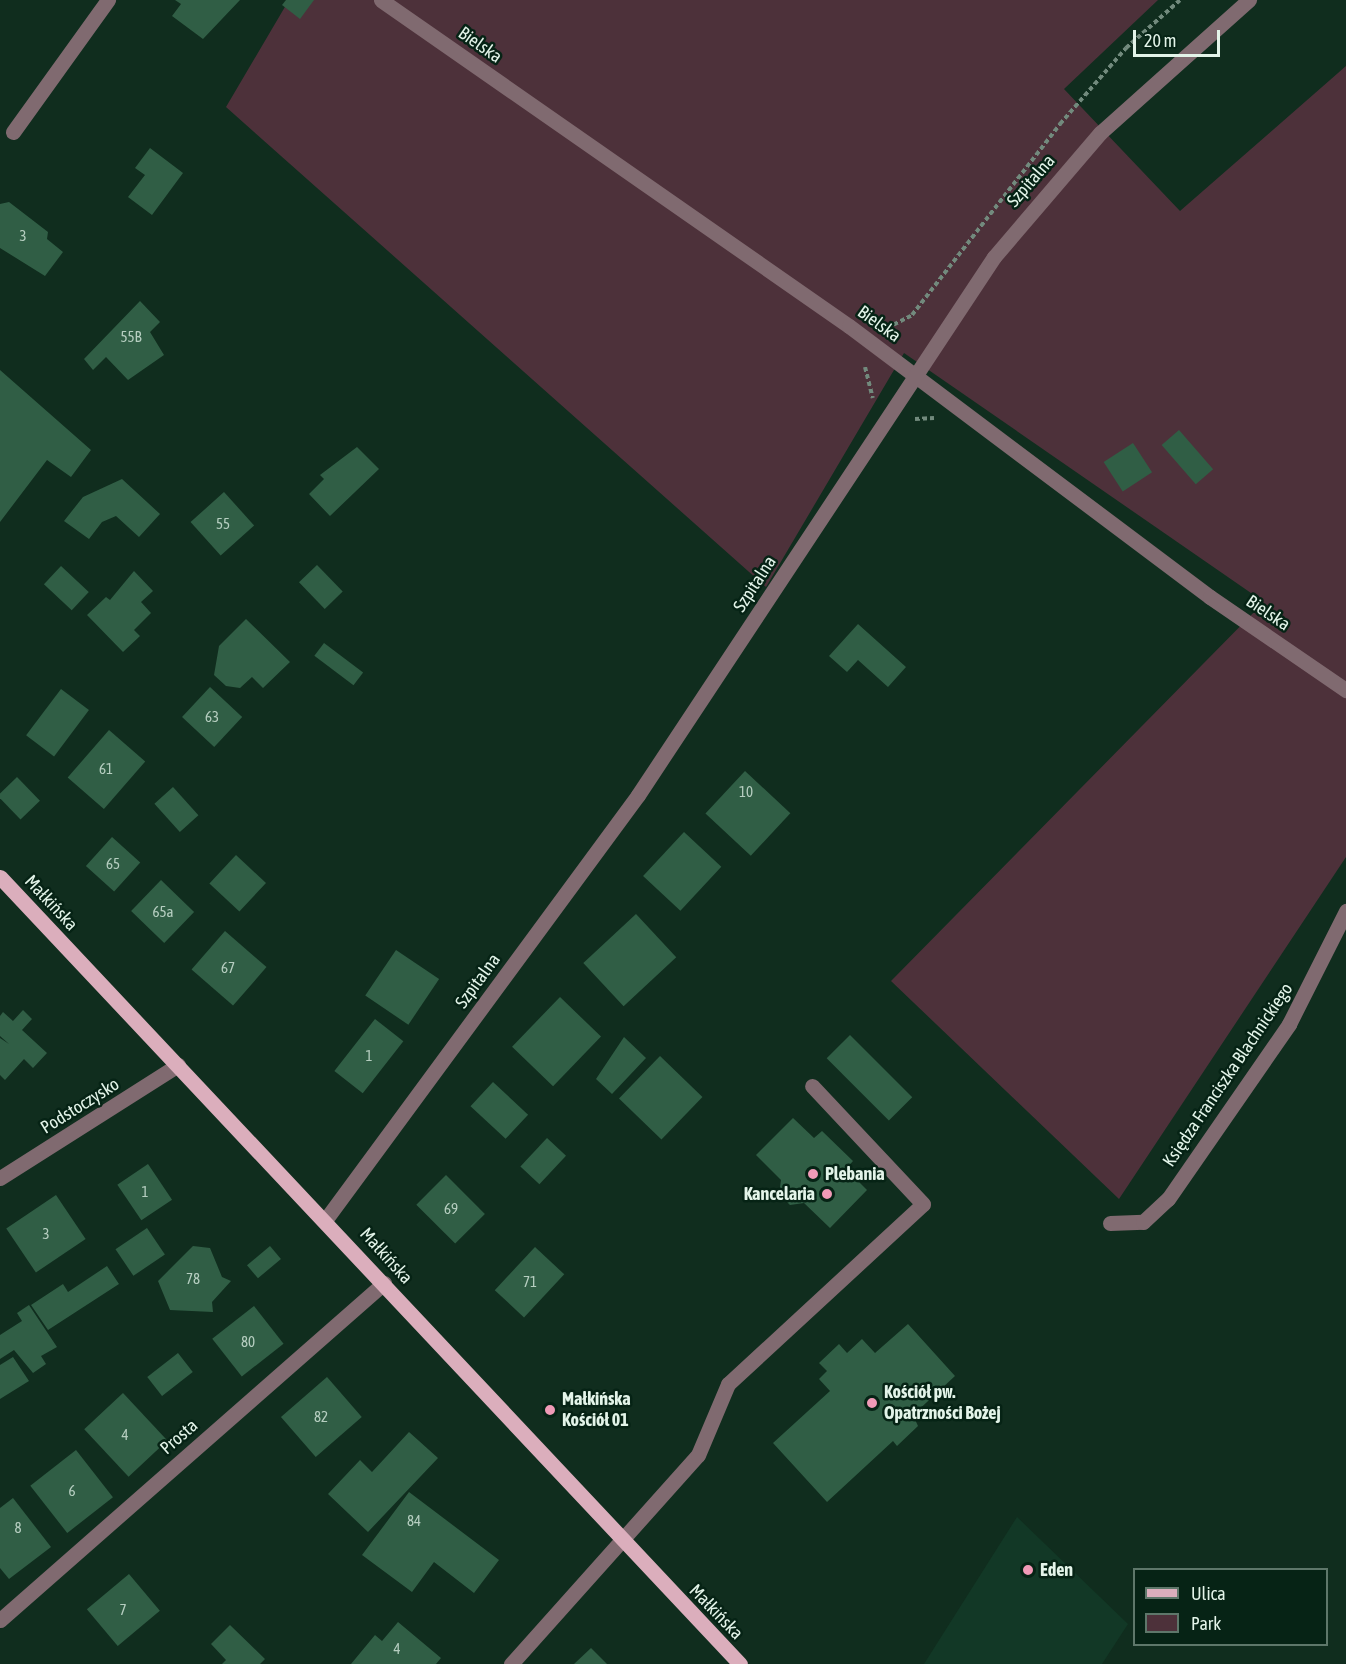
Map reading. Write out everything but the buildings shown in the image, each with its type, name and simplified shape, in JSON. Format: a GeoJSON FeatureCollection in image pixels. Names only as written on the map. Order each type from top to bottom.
{"type":"FeatureCollection","features":[{"type":"Feature","properties":{"kind":"main road","name":"Małkińska"},"geometry":{"type":"LineString","coordinates":[[0,877],[326,1219],[620,1539],[740,1664]]}},
{"type":"Feature","properties":{"kind":"street"},"geometry":{"type":"LineString","coordinates":[[12,132],[108,0]]}},
{"type":"Feature","properties":{"kind":"street","name":"Bielska"},"geometry":{"type":"LineString","coordinates":[[381,0],[914,374],[1210,597],[1346,690]]}},
{"type":"Feature","properties":{"kind":"street","name":"Szpitalna"},"geometry":{"type":"LineString","coordinates":[[326,1219],[638,795],[914,374],[994,257],[1056,181],[1100,133],[1249,0]]}},
{"type":"Feature","properties":{"kind":"street","name":"Księdza Franciszka Blachnickiego"},"geometry":{"type":"LineString","coordinates":[[1110,1222],[1143,1222],[1168,1199],[1289,1024],[1346,911]]}},
{"type":"Feature","properties":{"kind":"street","name":"Podstoczysko"},"geometry":{"type":"LineString","coordinates":[[0,1178],[177,1065]]}},
{"type":"Feature","properties":{"kind":"street"},"geometry":{"type":"LineString","coordinates":[[511,1664],[620,1539],[698,1455],[728,1384],[924,1204],[812,1086]]}},
{"type":"Feature","properties":{"kind":"street","name":"Prosta"},"geometry":{"type":"LineString","coordinates":[[0,1620],[384,1283]]}},
{"type":"Feature","properties":{"kind":"path"},"geometry":{"type":"LineString","coordinates":[[893,322],[912,315],[1060,124],[1126,48],[1180,0]]}},
{"type":"Feature","properties":{"kind":"path"},"geometry":{"type":"LineString","coordinates":[[865,360],[874,401]]}},
{"type":"Feature","properties":{"kind":"shaded area","name":"Eden"},"geometry":{"type":"Polygon","coordinates":[[[1017,1517],[1128,1624],[1102,1664],[924,1664],[1017,1517]]]}},
{"type":"Feature","properties":{"kind":"green space"},"geometry":{"type":"Polygon","coordinates":[[[289,0],[1158,0],[1064,89],[1180,211],[1346,66],[1346,857],[1119,1199],[891,981],[1264,602],[904,353],[766,587],[226,107],[289,0]]]}},
{"type":"Feature","properties":{"kind":"place","name":"Plebania"},"geometry":{"type":"Point","coordinates":[813,1174]}},
{"type":"Feature","properties":{"kind":"place","name":"Kancelaria"},"geometry":{"type":"Point","coordinates":[827,1194]}},
{"type":"Feature","properties":{"kind":"place","name":"Kościół pw. Opatrzności Bożej"},"geometry":{"type":"Point","coordinates":[872,1403]}},
{"type":"Feature","properties":{"kind":"place","name":"Małkińska Kościół 01"},"geometry":{"type":"Point","coordinates":[550,1410]}},
{"type":"Feature","properties":{"kind":"place","name":"Eden"},"geometry":{"type":"Point","coordinates":[1028,1570]}}]}
